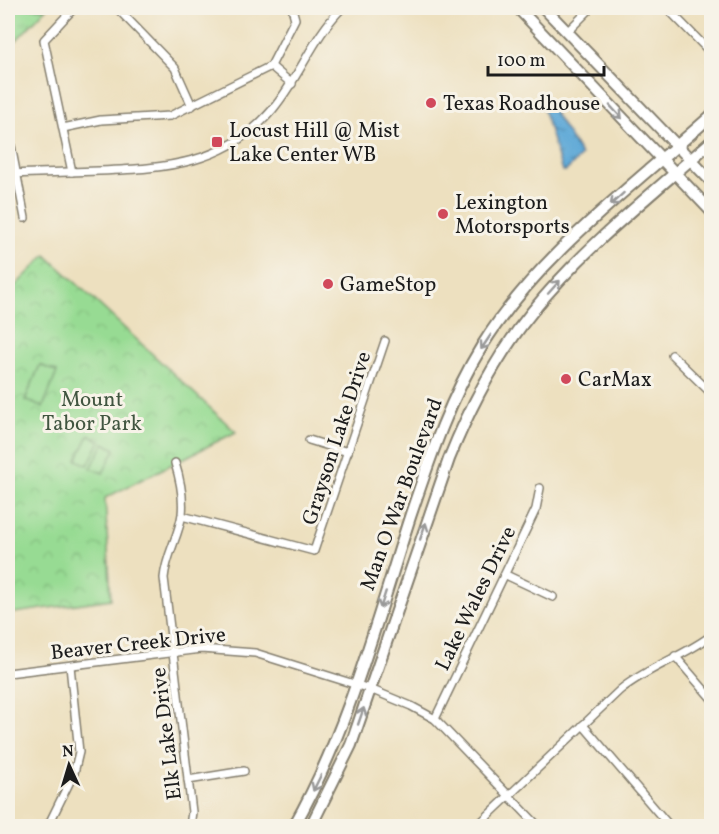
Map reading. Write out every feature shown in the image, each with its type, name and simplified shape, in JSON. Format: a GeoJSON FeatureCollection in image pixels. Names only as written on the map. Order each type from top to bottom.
{"type":"FeatureCollection","features":[{"type":"Feature","properties":{"kind":"main road"},"geometry":{"type":"LineString","coordinates":[[518,8],[711,212]]}},
{"type":"Feature","properties":{"kind":"main road"},"geometry":{"type":"LineString","coordinates":[[544,8],[711,182]]}},
{"type":"Feature","properties":{"kind":"main road","name":"Man O War Boulevard"},"geometry":{"type":"LineString","coordinates":[[294,826],[321,775],[356,684],[445,419],[483,346],[508,310],[550,261],[711,116]]}},
{"type":"Feature","properties":{"kind":"main road","name":"Man O War Boulevard"},"geometry":{"type":"LineString","coordinates":[[311,826],[351,745],[448,459],[464,421],[491,371],[531,312],[556,284],[711,141]]}},
{"type":"Feature","properties":{"kind":"street"},"geometry":{"type":"LineString","coordinates":[[72,172],[44,40],[74,8]]}},
{"type":"Feature","properties":{"kind":"street"},"geometry":{"type":"LineString","coordinates":[[117,8],[175,68],[192,106]]}},
{"type":"Feature","properties":{"kind":"street"},"geometry":{"type":"LineString","coordinates":[[63,128],[101,120],[171,116],[271,66],[295,19],[292,8]]}},
{"type":"Feature","properties":{"kind":"street"},"geometry":{"type":"LineString","coordinates":[[8,174],[164,168],[210,155],[238,140],[262,122],[292,84],[327,26],[342,8]]}},
{"type":"Feature","properties":{"kind":"street"},"geometry":{"type":"LineString","coordinates":[[567,32],[591,8]]}},
{"type":"Feature","properties":{"kind":"street"},"geometry":{"type":"LineString","coordinates":[[667,8],[711,53]]}},
{"type":"Feature","properties":{"kind":"street"},"geometry":{"type":"LineString","coordinates":[[271,66],[292,84]]}},
{"type":"Feature","properties":{"kind":"street"},"geometry":{"type":"LineString","coordinates":[[8,130],[25,218]]}},
{"type":"Feature","properties":{"kind":"street","name":"Grayson Lake Drive"},"geometry":{"type":"LineString","coordinates":[[182,516],[314,551],[385,341]]}},
{"type":"Feature","properties":{"kind":"street"},"geometry":{"type":"LineString","coordinates":[[672,355],[711,394]]}},
{"type":"Feature","properties":{"kind":"street"},"geometry":{"type":"LineString","coordinates":[[309,440],[348,453]]}},
{"type":"Feature","properties":{"kind":"street","name":"Elk Lake Drive"},"geometry":{"type":"LineString","coordinates":[[175,463],[182,490],[182,516],[167,556],[164,578],[192,812],[190,826]]}},
{"type":"Feature","properties":{"kind":"street","name":"Lake Wales Drive"},"geometry":{"type":"LineString","coordinates":[[435,719],[506,575],[536,509],[540,489]]}},
{"type":"Feature","properties":{"kind":"street"},"geometry":{"type":"LineString","coordinates":[[506,575],[552,597]]}},
{"type":"Feature","properties":{"kind":"street"},"geometry":{"type":"LineString","coordinates":[[477,826],[634,679],[711,635]]}},
{"type":"Feature","properties":{"kind":"street","name":"Beaver Creek Drive"},"geometry":{"type":"LineString","coordinates":[[8,673],[220,649],[255,653],[370,689],[435,719],[538,826]]}},
{"type":"Feature","properties":{"kind":"street"},"geometry":{"type":"LineString","coordinates":[[675,657],[711,699]]}},
{"type":"Feature","properties":{"kind":"street"},"geometry":{"type":"LineString","coordinates":[[48,826],[74,773],[79,752],[70,666]]}},
{"type":"Feature","properties":{"kind":"street"},"geometry":{"type":"LineString","coordinates":[[583,725],[667,823]]}},
{"type":"Feature","properties":{"kind":"street"},"geometry":{"type":"LineString","coordinates":[[188,780],[244,771]]}},
{"type":"Feature","properties":{"kind":"green space"},"geometry":{"type":"Polygon","coordinates":[[[8,8],[47,8],[8,49],[8,8]]]}},
{"type":"Feature","properties":{"kind":"green space","name":"Mount Tabor Park"},"geometry":{"type":"Polygon","coordinates":[[[46,255],[236,432],[105,498],[111,599],[8,614],[8,293],[46,255]]]}},
{"type":"Feature","properties":{"kind":"green space"},"geometry":{"type":"Polygon","coordinates":[[[40,365],[57,372],[43,407],[25,400],[40,365]]]}},
{"type":"Feature","properties":{"kind":"green space"},"geometry":{"type":"Polygon","coordinates":[[[89,435],[100,441],[88,465],[77,460],[89,435]]]}},
{"type":"Feature","properties":{"kind":"green space"},"geometry":{"type":"Polygon","coordinates":[[[104,443],[115,449],[103,473],[91,468],[104,443]]]}},
{"type":"Feature","properties":{"kind":"water"},"geometry":{"type":"Polygon","coordinates":[[[545,98],[581,156],[566,171],[562,171],[541,102],[545,98]]]}},
{"type":"Feature","properties":{"kind":"place","name":"Texas Roadhouse"},"geometry":{"type":"Point","coordinates":[431,103]}},
{"type":"Feature","properties":{"kind":"place","name":"Locust Hill @ Mist Lake Center WB"},"geometry":{"type":"Point","coordinates":[217,142]}},
{"type":"Feature","properties":{"kind":"place","name":"Lexington Motorsports"},"geometry":{"type":"Point","coordinates":[443,214]}},
{"type":"Feature","properties":{"kind":"place","name":"GameStop"},"geometry":{"type":"Point","coordinates":[328,284]}},
{"type":"Feature","properties":{"kind":"place","name":"CarMax"},"geometry":{"type":"Point","coordinates":[566,379]}}]}
